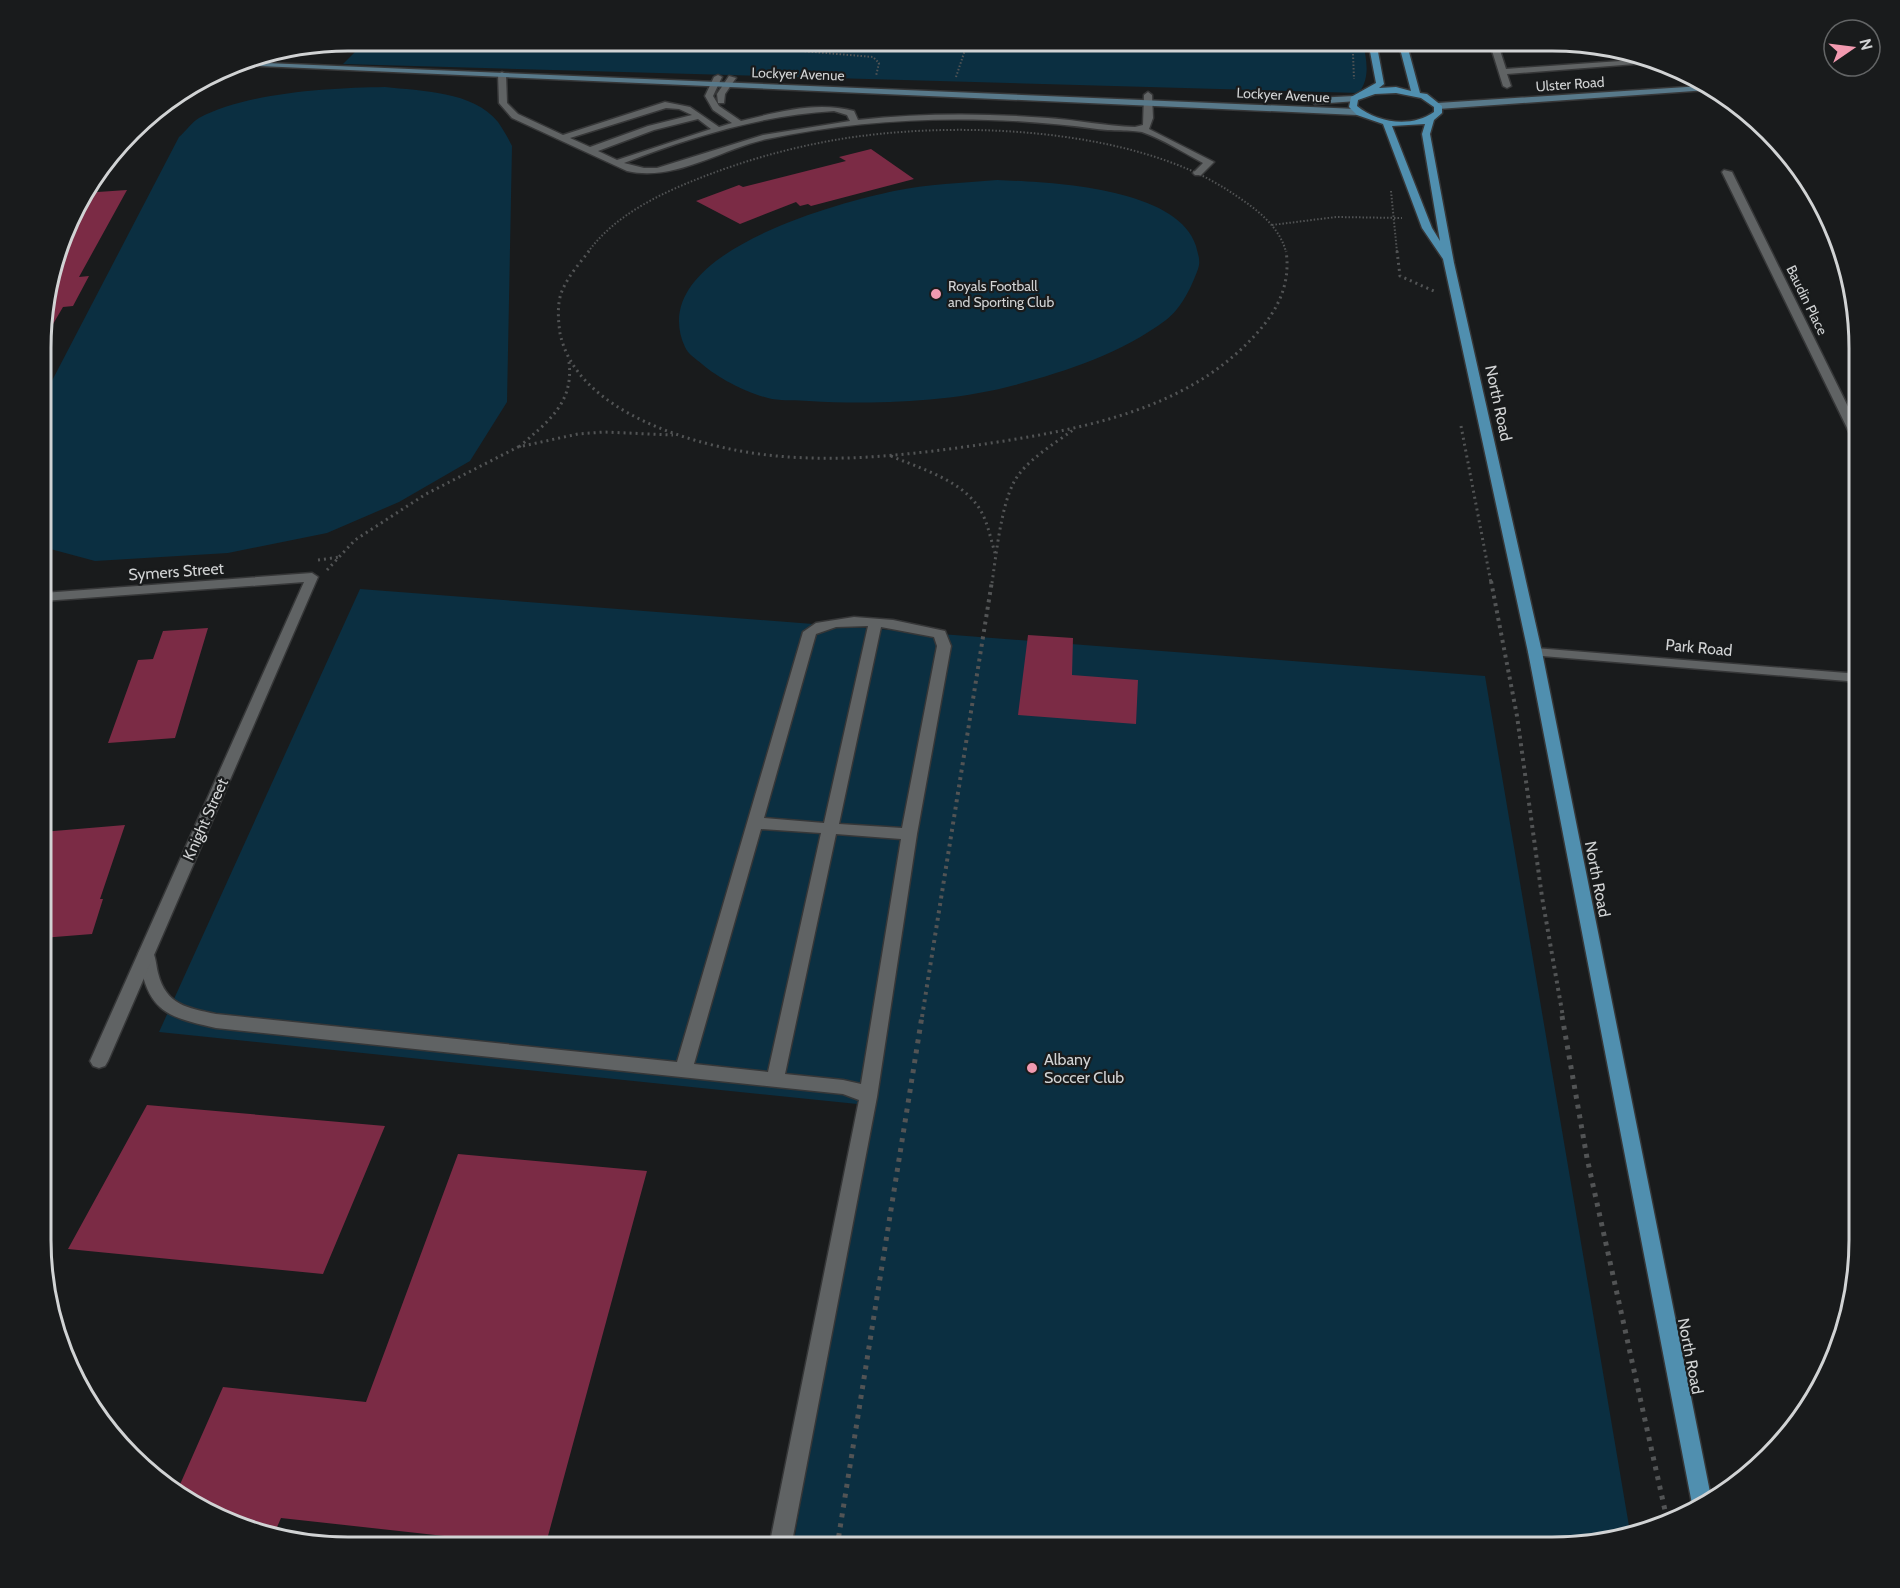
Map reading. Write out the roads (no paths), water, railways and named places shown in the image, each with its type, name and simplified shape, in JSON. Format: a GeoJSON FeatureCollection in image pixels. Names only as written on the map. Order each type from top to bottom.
{"type":"FeatureCollection","features":[{"type":"Feature","properties":{"kind":"main road"},"geometry":{"type":"LineString","coordinates":[[1367,92],[1386,90],[1416,94],[1430,99],[1437,106],[1438,113],[1430,120],[1411,124],[1387,123],[1357,112],[1353,107],[1354,99],[1380,84],[1374,51]]}},
{"type":"Feature","properties":{"kind":"main road"},"geometry":{"type":"LineString","coordinates":[[1404,51],[1416,94]]}},
{"type":"Feature","properties":{"kind":"main road","name":"Lockyer Avenue"},"geometry":{"type":"LineString","coordinates":[[278,59],[717,81]]}},
{"type":"Feature","properties":{"kind":"main road","name":"Lockyer Avenue"},"geometry":{"type":"LineString","coordinates":[[262,64],[502,74],[873,84],[1148,98],[1357,112]]}},
{"type":"Feature","properties":{"kind":"main road","name":"Lockyer Avenue"},"geometry":{"type":"LineString","coordinates":[[729,81],[1148,98],[1354,99]]}},
{"type":"Feature","properties":{"kind":"main road","name":"Ulster Road"},"geometry":{"type":"LineString","coordinates":[[1437,106],[1696,89]]}},
{"type":"Feature","properties":{"kind":"main road","name":"North Road"},"geometry":{"type":"LineString","coordinates":[[1430,120],[1426,134],[1449,263],[1535,652],[1700,1497]]}},
{"type":"Feature","properties":{"kind":"main road","name":"North Road"},"geometry":{"type":"LineString","coordinates":[[1387,123],[1423,218],[1449,263]]}},
{"type":"Feature","properties":{"kind":"street"},"geometry":{"type":"LineString","coordinates":[[1497,51],[1505,72],[1503,77],[1507,86]]}},
{"type":"Feature","properties":{"kind":"street"},"geometry":{"type":"LineString","coordinates":[[1505,72],[1631,62]]}},
{"type":"Feature","properties":{"kind":"street"},"geometry":{"type":"LineString","coordinates":[[502,74],[503,103],[515,116],[638,171],[663,170],[756,139],[908,117],[959,115],[1048,120],[1126,130],[1142,129],[1147,127],[1149,118],[1148,98]]}},
{"type":"Feature","properties":{"kind":"street"},"geometry":{"type":"LineString","coordinates":[[717,81],[709,96],[712,103],[740,124]]}},
{"type":"Feature","properties":{"kind":"street"},"geometry":{"type":"LineString","coordinates":[[729,81],[721,94],[721,101],[752,121]]}},
{"type":"Feature","properties":{"kind":"street"},"geometry":{"type":"LineString","coordinates":[[561,138],[656,106],[680,105],[716,129]]}},
{"type":"Feature","properties":{"kind":"street"},"geometry":{"type":"LineString","coordinates":[[616,163],[716,129],[752,121],[839,108],[851,113],[855,123]]}},
{"type":"Feature","properties":{"kind":"street"},"geometry":{"type":"LineString","coordinates":[[589,151],[660,125],[699,116]]}},
{"type":"Feature","properties":{"kind":"street"},"geometry":{"type":"LineString","coordinates":[[1142,129],[1209,162],[1198,173]]}},
{"type":"Feature","properties":{"kind":"street","name":"Baudin Place"},"geometry":{"type":"LineString","coordinates":[[1727,172],[1849,420]]}},
{"type":"Feature","properties":{"kind":"street","name":"Symers Street"},"geometry":{"type":"LineString","coordinates":[[51,596],[312,577]]}},
{"type":"Feature","properties":{"kind":"street","name":"Knight Street"},"geometry":{"type":"LineString","coordinates":[[99,1061],[312,577]]}},
{"type":"Feature","properties":{"kind":"street"},"geometry":{"type":"LineString","coordinates":[[684,1070],[810,632],[819,624],[836,621],[922,628],[940,634],[944,646],[909,834],[868,1097],[782,1537]]}},
{"type":"Feature","properties":{"kind":"street"},"geometry":{"type":"LineString","coordinates":[[775,1079],[875,623]]}},
{"type":"Feature","properties":{"kind":"street","name":"Park Road"},"geometry":{"type":"LineString","coordinates":[[1535,652],[1849,677]]}},
{"type":"Feature","properties":{"kind":"street"},"geometry":{"type":"LineString","coordinates":[[754,823],[909,834]]}},
{"type":"Feature","properties":{"kind":"street"},"geometry":{"type":"LineString","coordinates":[[146,954],[150,982],[157,997],[182,1014],[216,1021],[775,1079],[843,1087],[862,1092],[868,1097]]}},
{"type":"Feature","properties":{"kind":"place","name":"Royals Football and Sporting Club"},"geometry":{"type":"Point","coordinates":[936,294]}},
{"type":"Feature","properties":{"kind":"place","name":"Albany Soccer Club"},"geometry":{"type":"Point","coordinates":[1032,1068]}}]}
